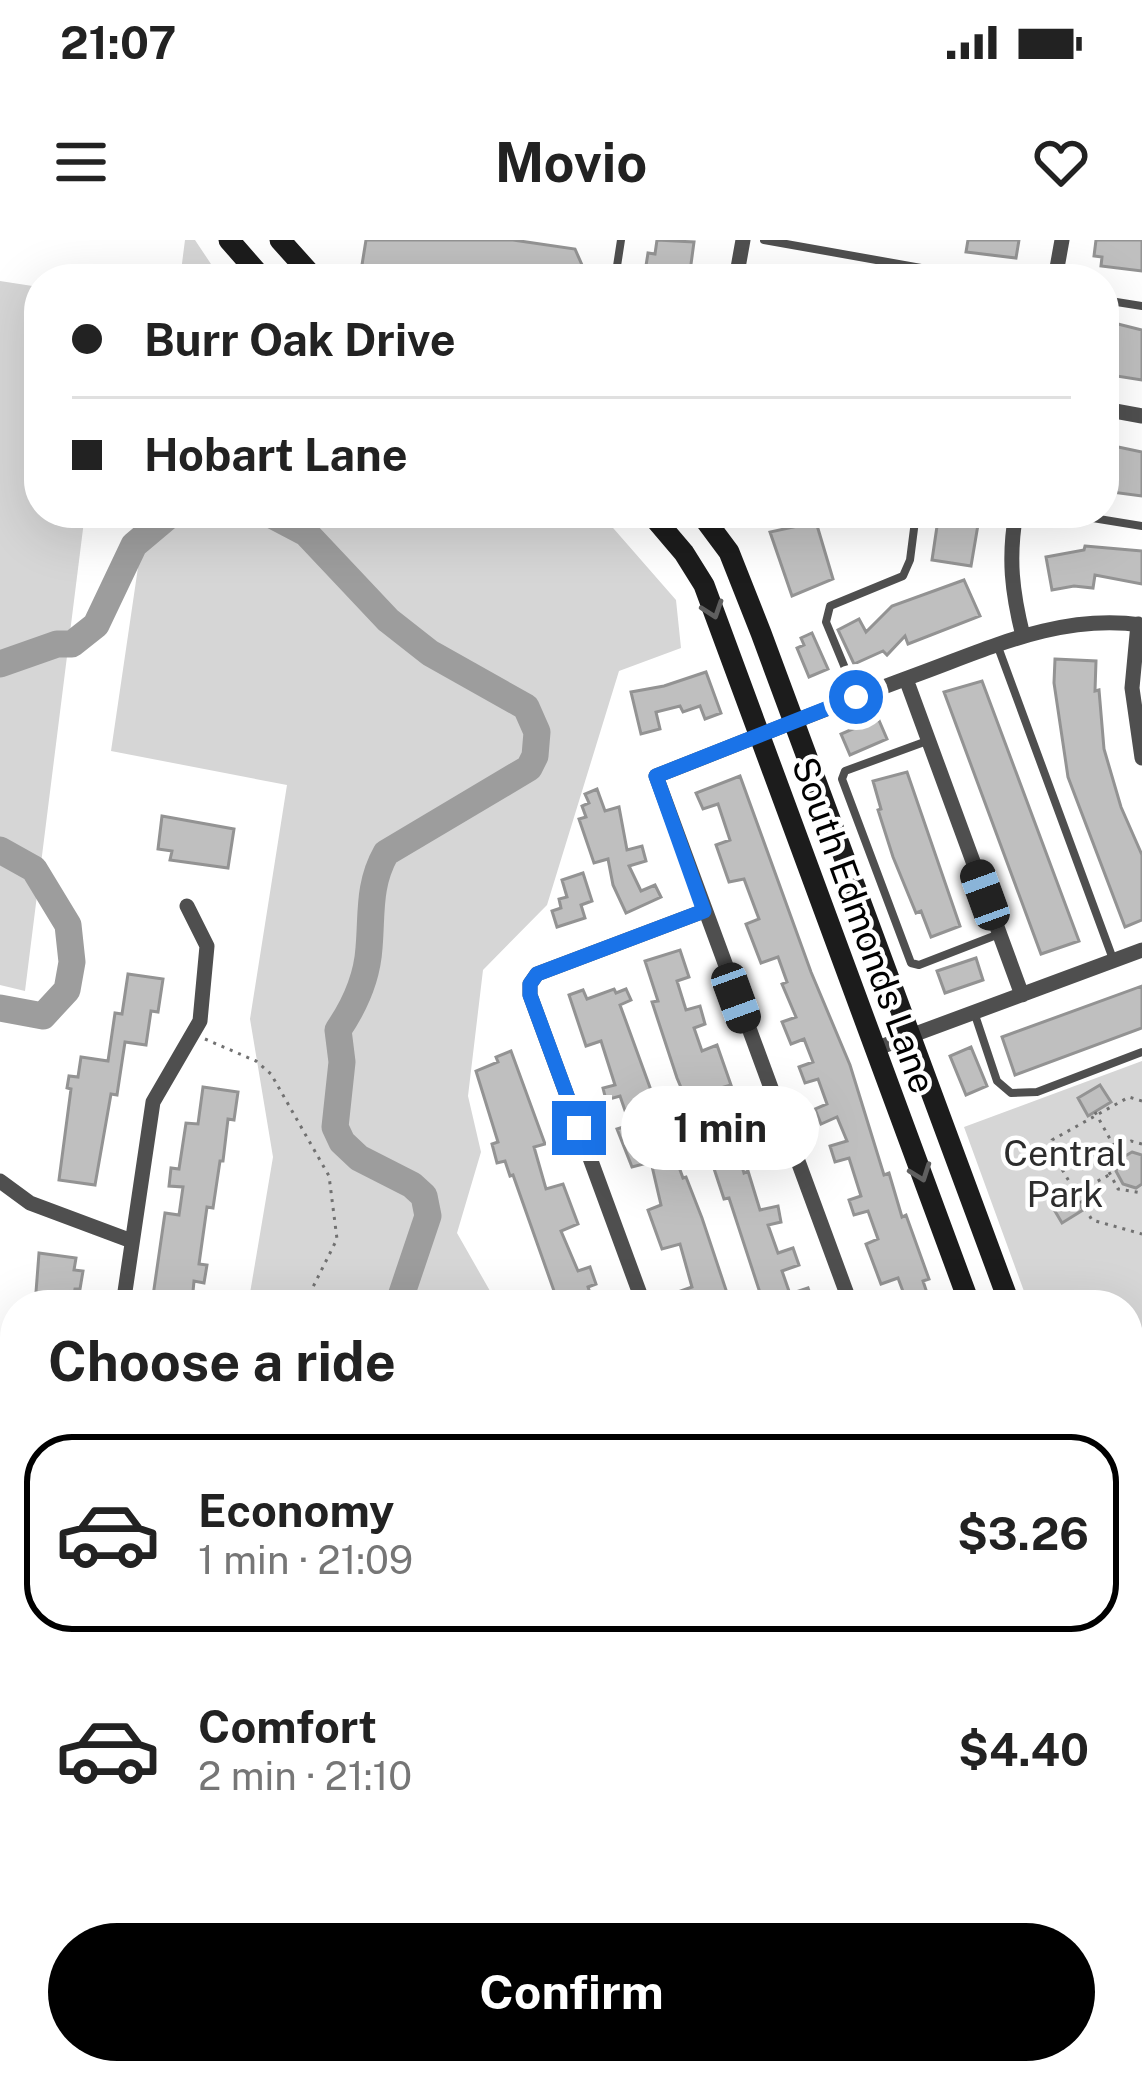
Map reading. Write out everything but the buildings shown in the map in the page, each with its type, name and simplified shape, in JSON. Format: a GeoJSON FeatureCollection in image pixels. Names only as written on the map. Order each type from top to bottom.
{"type":"FeatureCollection","features":[{"type":"Feature","properties":{"kind":"main road"},"geometry":{"type":"LineString","coordinates":[[230,240],[250,264]]}},
{"type":"Feature","properties":{"kind":"main road"},"geometry":{"type":"LineString","coordinates":[[280,240],[302,264]]}},
{"type":"Feature","properties":{"kind":"main road","name":"South Edmonds Lane"},"geometry":{"type":"LineString","coordinates":[[663,528],[704,585],[964,1290]]}},
{"type":"Feature","properties":{"kind":"main road","name":"South Edmonds Lane"},"geometry":{"type":"LineString","coordinates":[[711,528],[729,552],[1004,1290]]}},
{"type":"Feature","properties":{"kind":"street"},"geometry":{"type":"LineString","coordinates":[[1015,528],[1010,577],[1023,636]]}},
{"type":"Feature","properties":{"kind":"street"},"geometry":{"type":"LineString","coordinates":[[844,1290],[656,776],[997,645],[1089,621],[1140,624],[1132,688],[1142,758]]}},
{"type":"Feature","properties":{"kind":"street"},"geometry":{"type":"LineString","coordinates":[[906,679],[1022,995]]}},
{"type":"Feature","properties":{"kind":"street"},"geometry":{"type":"LineString","coordinates":[[125,1290],[153,1102],[200,1021],[207,946],[187,907]]}},
{"type":"Feature","properties":{"kind":"street"},"geometry":{"type":"LineString","coordinates":[[638,1290],[530,995],[530,984],[537,974],[704,911]]}},
{"type":"Feature","properties":{"kind":"street"},"geometry":{"type":"LineString","coordinates":[[875,1049],[1142,950]]}},
{"type":"Feature","properties":{"kind":"street"},"geometry":{"type":"LineString","coordinates":[[0,1181],[30,1203],[130,1240]]}},
{"type":"Feature","properties":{"kind":"lane"},"geometry":{"type":"LineString","coordinates":[[764,240],[899,264]]}},
{"type":"Feature","properties":{"kind":"lane"},"geometry":{"type":"LineString","coordinates":[[856,697],[826,622],[830,606],[903,576],[914,528]]}},
{"type":"Feature","properties":{"kind":"lane"},"geometry":{"type":"LineString","coordinates":[[997,645],[1114,961]]}},
{"type":"Feature","properties":{"kind":"lane"},"geometry":{"type":"LineString","coordinates":[[928,740],[845,772],[842,779],[910,963],[919,965],[999,934]]}},
{"type":"Feature","properties":{"kind":"lane"},"geometry":{"type":"LineString","coordinates":[[974,1012],[994,1073],[1000,1086],[1011,1093],[1037,1092],[1142,1052]]}},
{"type":"Feature","properties":{"kind":"path"},"geometry":{"type":"LineString","coordinates":[[192,1034],[263,1066],[325,1165],[337,1239],[312,1290]]}},
{"type":"Feature","properties":{"kind":"path"},"geometry":{"type":"LineString","coordinates":[[1142,1100],[1129,1096],[1052,1140],[1051,1146],[1091,1220],[1142,1234]]}},
{"type":"Feature","properties":{"kind":"path"},"geometry":{"type":"LineString","coordinates":[[1096,1113],[1116,1150]]}},
{"type":"Feature","properties":{"kind":"path"},"geometry":{"type":"LineString","coordinates":[[1142,1144],[1131,1141],[1116,1150],[1110,1174],[1118,1189],[1142,1193]]}},
{"type":"Feature","properties":{"kind":"path"},"geometry":{"type":"LineString","coordinates":[[1051,1146],[1119,1164]]}},
{"type":"Feature","properties":{"kind":"path"},"geometry":{"type":"LineString","coordinates":[[1075,1194],[1110,1174]]}},
{"type":"Feature","properties":{"kind":"green space"},"geometry":{"type":"Polygon","coordinates":[[[185,240],[195,240],[211,264],[182,264],[185,240]]]}},
{"type":"Feature","properties":{"kind":"green space"},"geometry":{"type":"Polygon","coordinates":[[[0,281],[24,285],[24,528],[83,528],[25,991],[0,985],[0,281]]]}},
{"type":"Feature","properties":{"kind":"green space"},"geometry":{"type":"Polygon","coordinates":[[[144,528],[613,528],[676,600],[681,648],[619,671],[547,905],[483,970],[468,1096],[481,1152],[457,1233],[489,1290],[251,1290],[273,1157],[250,1019],[287,785],[111,751],[144,528]]]}},
{"type":"Feature","properties":{"kind":"green space","name":"Central Park"},"geometry":{"type":"Polygon","coordinates":[[[1142,1061],[1142,1290],[1024,1290],[964,1127],[1142,1061]]]}},
{"type":"Feature","properties":{"kind":"waterway"},"geometry":{"type":"LineString","coordinates":[[0,664],[57,644],[72,644],[96,625],[134,545],[154,528]]}},
{"type":"Feature","properties":{"kind":"waterway"},"geometry":{"type":"LineString","coordinates":[[296,528],[388,620],[430,653],[526,707],[537,732],[529,768],[386,853],[374,888],[366,970],[338,1030],[342,1062],[335,1127],[342,1142],[359,1158],[424,1196],[428,1216],[403,1290]]}},
{"type":"Feature","properties":{"kind":"waterway"},"geometry":{"type":"LineString","coordinates":[[0,850],[34,869],[68,925],[72,962],[67,990],[43,1016],[0,1008]]}},
{"type":"Feature","properties":{"kind":"route"},"geometry":{"type":"LineString","coordinates":[[579,1128],[530,984],[537,974],[704,911],[656,776],[856,697]]}}]}
